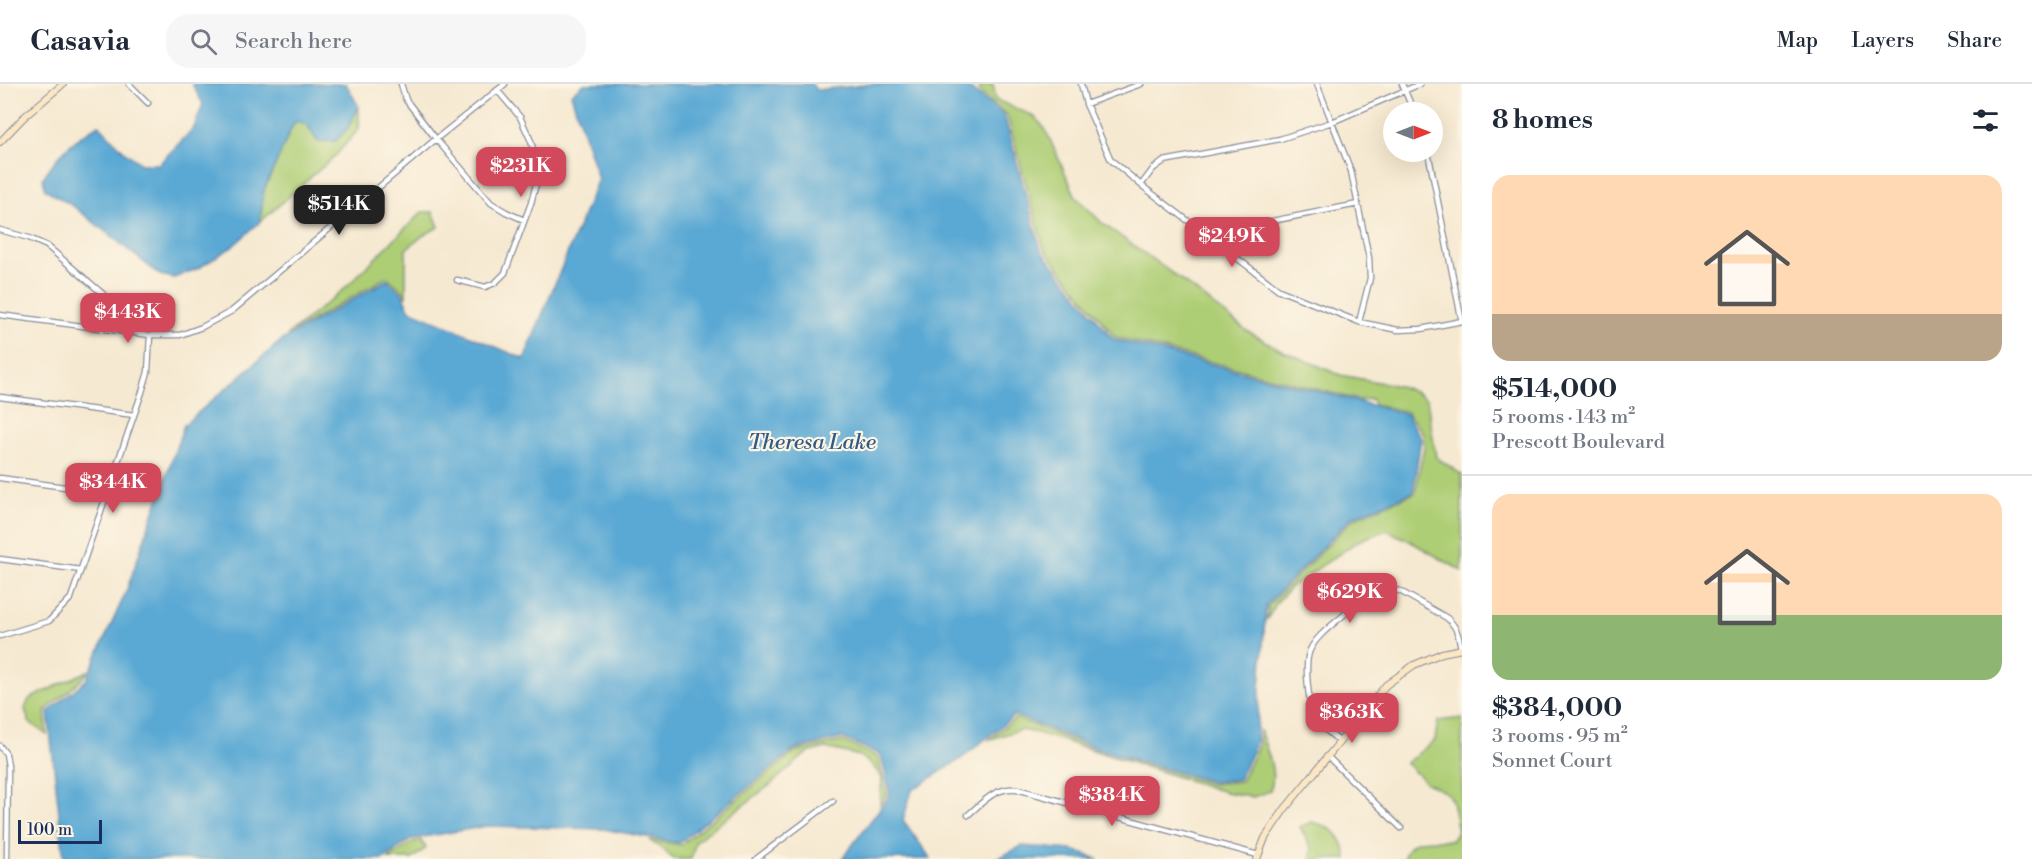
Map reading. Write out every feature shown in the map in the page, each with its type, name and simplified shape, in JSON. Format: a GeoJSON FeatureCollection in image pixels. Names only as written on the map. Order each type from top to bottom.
{"type":"FeatureCollection","features":[{"type":"Feature","properties":{"kind":"street"},"geometry":{"type":"LineString","coordinates":[[0,142],[24,117],[63,84]]}},
{"type":"Feature","properties":{"kind":"street"},"geometry":{"type":"LineString","coordinates":[[129,84],[148,104]]}},
{"type":"Feature","properties":{"kind":"street"},"geometry":{"type":"LineString","coordinates":[[402,84],[406,100],[491,203],[524,220]]}},
{"type":"Feature","properties":{"kind":"street"},"geometry":{"type":"LineString","coordinates":[[0,315],[150,336],[180,335],[202,327],[232,311],[436,139],[505,84]]}},
{"type":"Feature","properties":{"kind":"street"},"geometry":{"type":"LineString","coordinates":[[1081,84],[1086,104],[1111,160],[1279,290],[1359,322],[1398,330],[1421,329],[1462,321],[1430,162]]}},
{"type":"Feature","properties":{"kind":"street"},"geometry":{"type":"LineString","coordinates":[[1086,104],[1141,84]]}},
{"type":"Feature","properties":{"kind":"street"},"geometry":{"type":"LineString","coordinates":[[1317,84],[1351,171],[1369,258],[1370,278],[1359,322]]}},
{"type":"Feature","properties":{"kind":"street"},"geometry":{"type":"LineString","coordinates":[[1402,84],[1409,102]]}},
{"type":"Feature","properties":{"kind":"street"},"geometry":{"type":"LineString","coordinates":[[1141,185],[1153,169],[1164,161],[1280,139],[1332,122],[1420,84]]}},
{"type":"Feature","properties":{"kind":"street"},"geometry":{"type":"LineString","coordinates":[[457,280],[485,287],[495,283],[505,273],[536,184],[536,161],[531,141],[520,117],[497,90]]}},
{"type":"Feature","properties":{"kind":"street"},"geometry":{"type":"LineString","coordinates":[[1225,248],[1229,240],[1247,226],[1358,204]]}},
{"type":"Feature","properties":{"kind":"street"},"geometry":{"type":"LineString","coordinates":[[0,230],[29,237],[47,246],[103,294],[109,306],[108,330]]}},
{"type":"Feature","properties":{"kind":"street"},"geometry":{"type":"LineString","coordinates":[[0,636],[49,621],[71,598],[148,372],[150,336]]}},
{"type":"Feature","properties":{"kind":"street"},"geometry":{"type":"LineString","coordinates":[[0,397],[134,415]]}},
{"type":"Feature","properties":{"kind":"street"},"geometry":{"type":"LineString","coordinates":[[0,478],[108,492]]}},
{"type":"Feature","properties":{"kind":"street"},"geometry":{"type":"LineString","coordinates":[[0,559],[81,570]]}},
{"type":"Feature","properties":{"kind":"street"},"geometry":{"type":"LineString","coordinates":[[968,815],[999,790],[1017,789],[1258,857],[1272,827],[1386,685],[1414,665],[1442,653],[1462,649],[1454,624],[1400,591],[1391,589],[1381,591],[1359,602],[1322,633],[1309,650],[1307,666],[1309,698],[1313,714],[1322,727],[1339,741]]}},
{"type":"Feature","properties":{"kind":"street"},"geometry":{"type":"LineString","coordinates":[[0,746],[6,754],[8,766],[7,859]]}},
{"type":"Feature","properties":{"kind":"street"},"geometry":{"type":"LineString","coordinates":[[1327,756],[1401,828]]}},
{"type":"Feature","properties":{"kind":"street"},"geometry":{"type":"LineString","coordinates":[[756,859],[832,801]]}},
{"type":"Feature","properties":{"kind":"street"},"geometry":{"type":"LineString","coordinates":[[0,819],[7,820]]}},
{"type":"Feature","properties":{"kind":"green space"},"geometry":{"type":"Polygon","coordinates":[[[980,84],[993,84],[996,100],[1034,116],[1045,129],[1076,197],[1102,223],[1247,331],[1281,350],[1340,375],[1399,386],[1427,400],[1436,457],[1462,475],[1462,571],[1386,530],[1358,541],[1291,587],[1277,602],[1267,620],[1268,606],[1353,519],[1415,493],[1424,447],[1424,435],[1407,412],[1374,404],[1372,399],[1359,400],[1115,337],[1044,249],[1007,115],[980,93],[980,84]]]}},
{"type":"Feature","properties":{"kind":"green space"},"geometry":{"type":"Polygon","coordinates":[[[359,107],[359,129],[336,155],[260,222],[264,190],[294,122],[299,121],[307,125],[318,142],[347,129],[359,107]]]}},
{"type":"Feature","properties":{"kind":"green space"},"geometry":{"type":"Polygon","coordinates":[[[422,212],[433,212],[439,227],[406,249],[406,297],[403,291],[387,277],[287,335],[343,290],[422,212]]]}},
{"type":"Feature","properties":{"kind":"green space"},"geometry":{"type":"Polygon","coordinates":[[[88,671],[45,711],[47,735],[29,722],[25,709],[29,699],[88,671]]]}},
{"type":"Feature","properties":{"kind":"green space"},"geometry":{"type":"Polygon","coordinates":[[[1016,718],[1101,752],[1212,784],[1241,781],[1259,744],[1260,730],[1272,768],[1272,784],[1270,791],[1253,797],[1225,792],[1038,733],[1019,730],[988,740],[1016,718]]]}},
{"type":"Feature","properties":{"kind":"green space"},"geometry":{"type":"Polygon","coordinates":[[[1462,718],[1462,859],[1404,859],[1406,851],[1416,842],[1452,840],[1458,830],[1452,801],[1447,793],[1426,783],[1406,763],[1435,740],[1438,721],[1462,718]]]}},
{"type":"Feature","properties":{"kind":"green space"},"geometry":{"type":"Polygon","coordinates":[[[843,741],[878,757],[887,794],[880,804],[882,778],[873,766],[860,756],[826,748],[807,753],[770,785],[696,841],[691,859],[673,859],[649,840],[681,845],[796,751],[843,741]]]}},
{"type":"Feature","properties":{"kind":"green space"},"geometry":{"type":"Polygon","coordinates":[[[1312,822],[1327,827],[1337,834],[1343,844],[1347,859],[1311,859],[1312,849],[1300,827],[1312,822]]]}},
{"type":"Feature","properties":{"kind":"green space"},"geometry":{"type":"Polygon","coordinates":[[[421,840],[426,848],[412,859],[388,859],[413,842],[421,840]]]}},
{"type":"Feature","properties":{"kind":"water"},"geometry":{"type":"Polygon","coordinates":[[[192,84],[346,84],[359,107],[347,129],[336,141],[318,142],[307,125],[299,121],[294,123],[264,190],[260,222],[232,247],[199,268],[174,278],[160,275],[73,206],[45,189],[43,178],[67,148],[99,125],[124,151],[141,164],[159,164],[194,128],[203,104],[192,84]]]}},
{"type":"Feature","properties":{"kind":"water","name":"Theresa Lake"},"geometry":{"type":"Polygon","coordinates":[[[584,84],[812,84],[816,90],[874,84],[964,84],[1004,115],[1041,250],[1113,339],[1406,414],[1421,438],[1413,492],[1352,517],[1266,605],[1256,743],[1239,779],[1213,782],[1102,750],[1015,715],[961,759],[912,790],[903,820],[931,859],[842,859],[890,795],[881,755],[843,738],[795,749],[679,843],[603,829],[487,826],[412,839],[383,859],[64,859],[48,712],[86,680],[126,592],[184,425],[282,340],[387,280],[401,292],[410,310],[524,359],[598,179],[571,94],[584,84]]]}},
{"type":"Feature","properties":{"kind":"water"},"geometry":{"type":"Polygon","coordinates":[[[1022,846],[1072,850],[1098,859],[996,859],[1022,846]]]}}]}
